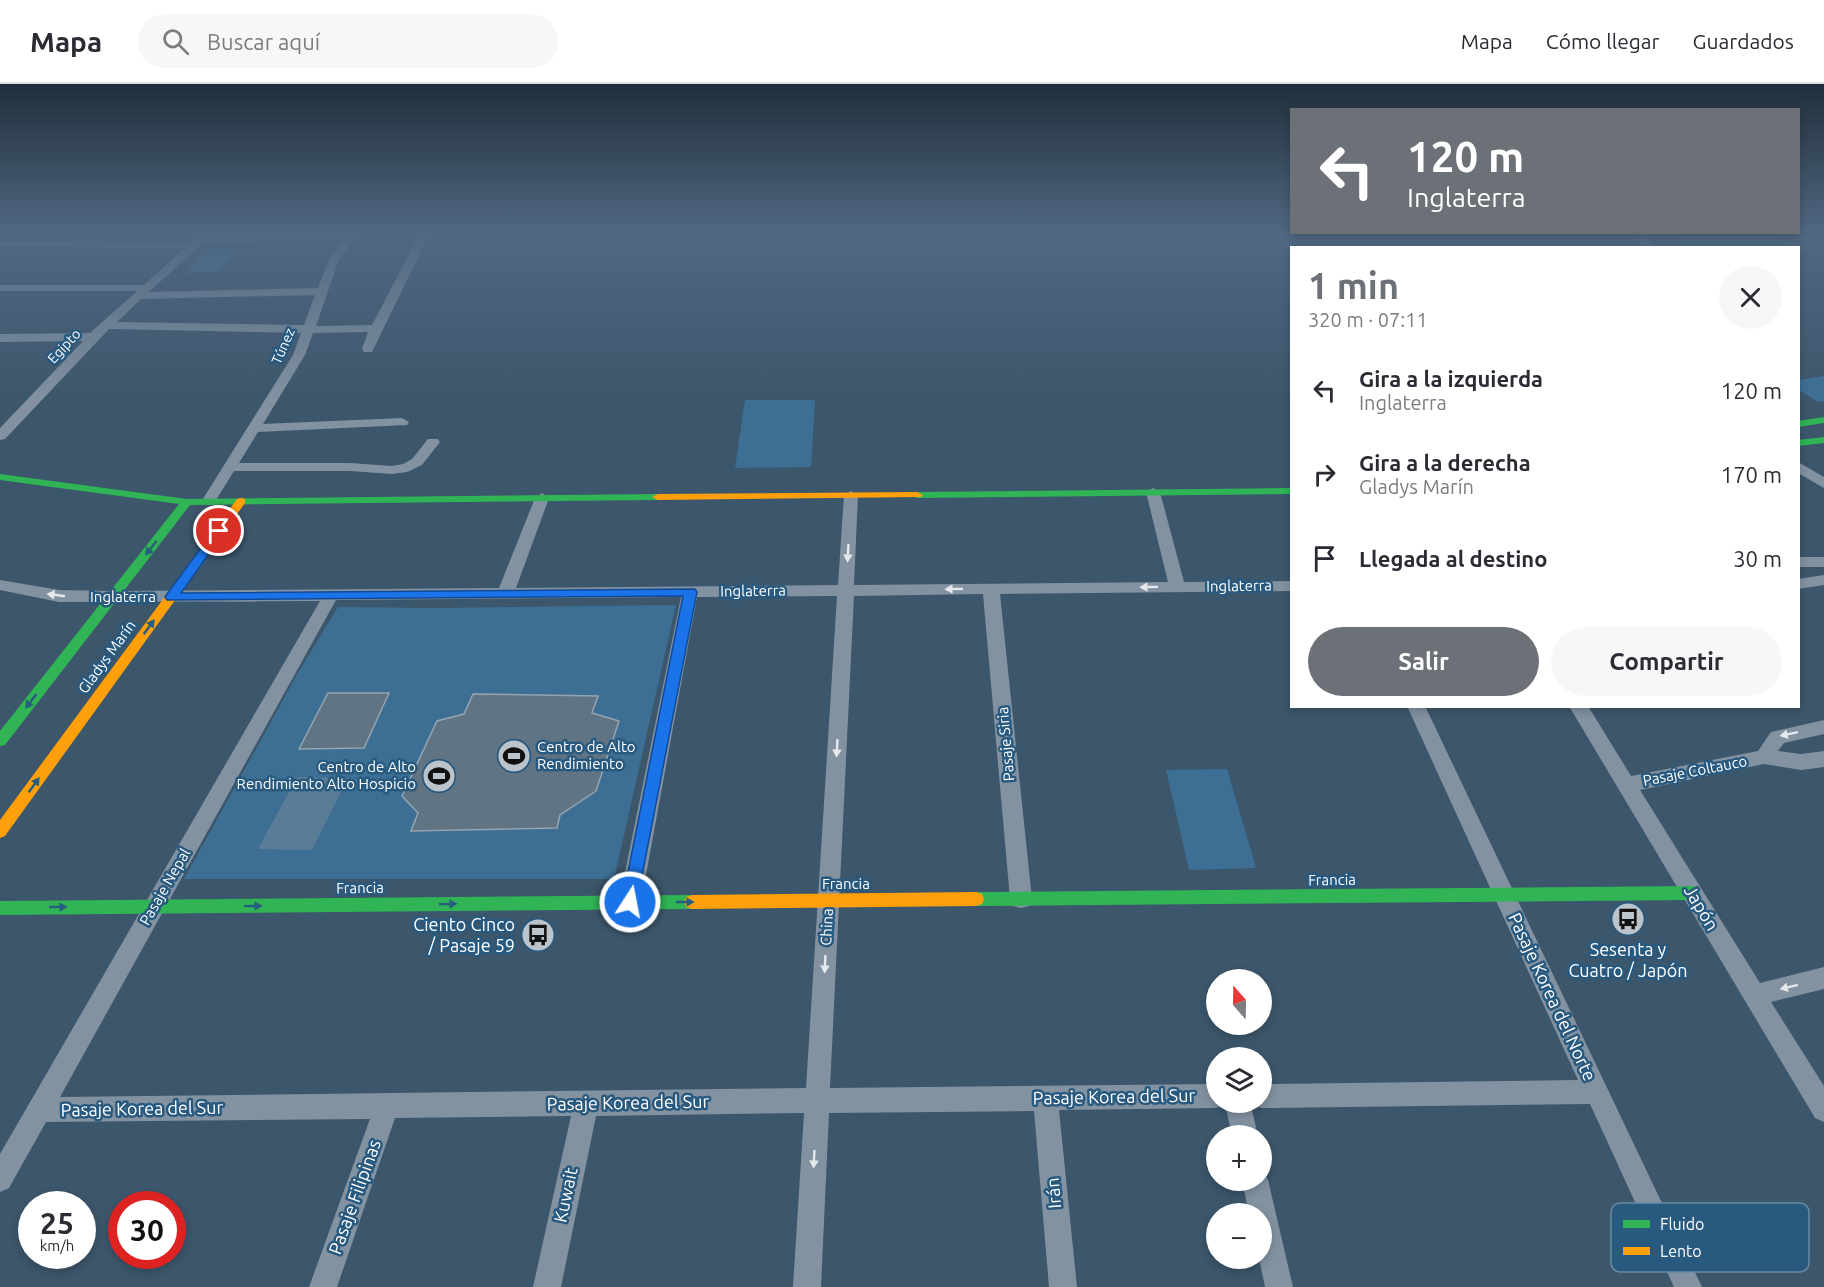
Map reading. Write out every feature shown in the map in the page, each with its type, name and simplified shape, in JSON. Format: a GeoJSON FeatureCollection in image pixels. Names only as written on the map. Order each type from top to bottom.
{"type":"FeatureCollection","features":[{"type":"Feature","properties":{"kind":"street"},"geometry":{"type":"LineString","coordinates":[[41,289],[143,292],[321,291]]}},
{"type":"Feature","properties":{"kind":"street","name":"Egipto"},"geometry":{"type":"LineString","coordinates":[[0,436],[93,337],[146,289]]}},
{"type":"Feature","properties":{"kind":"street"},"geometry":{"type":"LineString","coordinates":[[368,349],[396,289]]}},
{"type":"Feature","properties":{"kind":"street","name":"Túnez"},"geometry":{"type":"LineString","coordinates":[[208,502],[299,355],[321,291]]}},
{"type":"Feature","properties":{"kind":"street"},"geometry":{"type":"LineString","coordinates":[[106,325],[376,328]]}},
{"type":"Feature","properties":{"kind":"street"},"geometry":{"type":"LineString","coordinates":[[0,338],[93,337]]}},
{"type":"Feature","properties":{"kind":"street"},"geometry":{"type":"LineString","coordinates":[[1800,424],[1824,420]]}},
{"type":"Feature","properties":{"kind":"street"},"geometry":{"type":"LineString","coordinates":[[255,428],[402,422]]}},
{"type":"Feature","properties":{"kind":"street"},"geometry":{"type":"LineString","coordinates":[[1800,443],[1824,440]]}},
{"type":"Feature","properties":{"kind":"street"},"geometry":{"type":"LineString","coordinates":[[230,466],[350,467],[392,470],[407,468],[417,462],[433,442]]}},
{"type":"Feature","properties":{"kind":"street"},"geometry":{"type":"LineString","coordinates":[[1800,467],[1824,484]]}},
{"type":"Feature","properties":{"kind":"street"},"geometry":{"type":"LineString","coordinates":[[0,477],[188,502],[1290,491]]}},
{"type":"Feature","properties":{"kind":"street"},"geometry":{"type":"LineString","coordinates":[[1153,492],[1178,587]]}},
{"type":"Feature","properties":{"kind":"street","name":"China"},"geometry":{"type":"LineString","coordinates":[[807,1287],[851,495]]}},
{"type":"Feature","properties":{"kind":"street"},"geometry":{"type":"LineString","coordinates":[[505,594],[542,498]]}},
{"type":"Feature","properties":{"kind":"street","name":"Gladys Marín"},"geometry":{"type":"LineString","coordinates":[[0,832],[241,501]]}},
{"type":"Feature","properties":{"kind":"street","name":"Gladys Marín"},"geometry":{"type":"LineString","coordinates":[[0,741],[188,502]]}},
{"type":"Feature","properties":{"kind":"street"},"geometry":{"type":"LineString","coordinates":[[1800,562],[1824,562]]}},
{"type":"Feature","properties":{"kind":"street"},"geometry":{"type":"LineString","coordinates":[[1800,584],[1824,580]]}},
{"type":"Feature","properties":{"kind":"street","name":"Inglaterra"},"geometry":{"type":"LineString","coordinates":[[0,585],[59,596],[112,597],[1290,586]]}},
{"type":"Feature","properties":{"kind":"street","name":"Pasaje Siria"},"geometry":{"type":"LineString","coordinates":[[992,589],[1021,899]]}},
{"type":"Feature","properties":{"kind":"street"},"geometry":{"type":"LineString","coordinates":[[630,902],[690,592]]}},
{"type":"Feature","properties":{"kind":"street","name":"Pasaje Nepal"},"geometry":{"type":"LineString","coordinates":[[0,1179],[331,595]]}},
{"type":"Feature","properties":{"kind":"street","name":"Pasaje Korea del Norte"},"geometry":{"type":"LineString","coordinates":[[1417,708],[1648,1203]]}},
{"type":"Feature","properties":{"kind":"street","name":"Japón"},"geometry":{"type":"LineString","coordinates":[[1579,708],[1824,1109]]}},
{"type":"Feature","properties":{"kind":"street","name":"Pasaje Coltauco"},"geometry":{"type":"LineString","coordinates":[[1764,757],[1778,737],[1824,727]]}},
{"type":"Feature","properties":{"kind":"street","name":"Pasaje Coltauco"},"geometry":{"type":"LineString","coordinates":[[1626,785],[1764,757],[1801,762],[1824,759]]}},
{"type":"Feature","properties":{"kind":"street","name":"Francia"},"geometry":{"type":"LineString","coordinates":[[0,908],[1692,893]]}},
{"type":"Feature","properties":{"kind":"street"},"geometry":{"type":"LineString","coordinates":[[1754,995],[1824,978]]}},
{"type":"Feature","properties":{"kind":"street"},"geometry":{"type":"LineString","coordinates":[[1272,1096],[1596,1092]]}},
{"type":"Feature","properties":{"kind":"street","name":"Pasaje Korea del Sur"},"geometry":{"type":"LineString","coordinates":[[39,1110],[1206,1096]]}},
{"type":"Feature","properties":{"kind":"street","name":"Irán"},"geometry":{"type":"LineString","coordinates":[[1045,1098],[1063,1287]]}},
{"type":"Feature","properties":{"kind":"street","name":"Kuwait"},"geometry":{"type":"LineString","coordinates":[[547,1287],[586,1104]]}},
{"type":"Feature","properties":{"kind":"street","name":"Pasaje Filipinas"},"geometry":{"type":"LineString","coordinates":[[323,1287],[387,1106]]}},
{"type":"Feature","properties":{"kind":"street"},"geometry":{"type":"LineString","coordinates":[[1257,1191],[1279,1287]]}},
{"type":"Feature","properties":{"kind":"street","name":"Pasaje Korea del Norte"},"geometry":{"type":"LineString","coordinates":[[1681,1272],[1688,1287]]}},
{"type":"Feature","properties":{"kind":"shaded area"},"geometry":{"type":"Polygon","coordinates":[[[1824,376],[1824,401],[1818,402],[1800,391],[1800,380],[1824,376]]]}},
{"type":"Feature","properties":{"kind":"shaded area"},"geometry":{"type":"Polygon","coordinates":[[[745,400],[815,400],[811,467],[735,468],[745,400]]]}},
{"type":"Feature","properties":{"kind":"shaded area","name":"Centro de Alto Rendimiento Alto Hospicio"},"geometry":{"type":"Polygon","coordinates":[[[676,605],[614,879],[184,879],[299,671],[338,607],[676,605]]]}},
{"type":"Feature","properties":{"kind":"shaded area"},"geometry":{"type":"Polygon","coordinates":[[[1227,769],[1256,868],[1189,870],[1166,770],[1227,769]]]}},
{"type":"Feature","properties":{"kind":"shaded area"},"geometry":{"type":"Polygon","coordinates":[[[297,777],[348,778],[312,850],[258,849],[297,777]]]}},
{"type":"Feature","properties":{"kind":"building"},"geometry":{"type":"Polygon","coordinates":[[[328,693],[389,693],[364,748],[299,749],[328,693]]]}},
{"type":"Feature","properties":{"kind":"building","name":"Centro de Alto Rendimiento"},"geometry":{"type":"Polygon","coordinates":[[[473,694],[598,696],[592,713],[619,721],[596,791],[560,815],[557,828],[411,831],[418,813],[402,796],[437,721],[464,714],[473,694]]]}},
{"type":"Feature","properties":{"kind":"traffic: fast"},"geometry":{"type":"LineString","coordinates":[[1800,424],[1824,420]]}},
{"type":"Feature","properties":{"kind":"traffic: fast"},"geometry":{"type":"LineString","coordinates":[[1800,443],[1824,440]]}},
{"type":"Feature","properties":{"kind":"traffic: fast"},"geometry":{"type":"LineString","coordinates":[[0,477],[187,502],[658,497]]}},
{"type":"Feature","properties":{"kind":"traffic: fast"},"geometry":{"type":"LineString","coordinates":[[917,495],[1290,491]]}},
{"type":"Feature","properties":{"kind":"traffic: fast"},"geometry":{"type":"LineString","coordinates":[[0,741],[187,502]]}},
{"type":"Feature","properties":{"kind":"traffic: fast"},"geometry":{"type":"LineString","coordinates":[[976,899],[1692,893]]}},
{"type":"Feature","properties":{"kind":"traffic: fast"},"geometry":{"type":"LineString","coordinates":[[0,908],[692,902]]}},
{"type":"Feature","properties":{"kind":"traffic: slow"},"geometry":{"type":"LineString","coordinates":[[658,497],[917,495]]}},
{"type":"Feature","properties":{"kind":"traffic: slow"},"geometry":{"type":"LineString","coordinates":[[0,832],[241,501]]}},
{"type":"Feature","properties":{"kind":"traffic: slow"},"geometry":{"type":"LineString","coordinates":[[692,902],[976,899]]}},
{"type":"Feature","properties":{"kind":"place","name":"Centro de Alto Rendimiento"},"geometry":{"type":"Point","coordinates":[514,756]}},
{"type":"Feature","properties":{"kind":"place","name":"Centro de Alto Rendimiento Alto Hospicio"},"geometry":{"type":"Point","coordinates":[439,776]}},
{"type":"Feature","properties":{"kind":"place","name":"Sesenta y Cuatro / Japón"},"geometry":{"type":"Point","coordinates":[1628,919]}},
{"type":"Feature","properties":{"kind":"place","name":"Ciento Cinco / Pasaje 59"},"geometry":{"type":"Point","coordinates":[538,935]}},
{"type":"Feature","properties":{"kind":"route"},"geometry":{"type":"LineString","coordinates":[[219,531],[171,597],[690,592],[630,902]]}}]}
